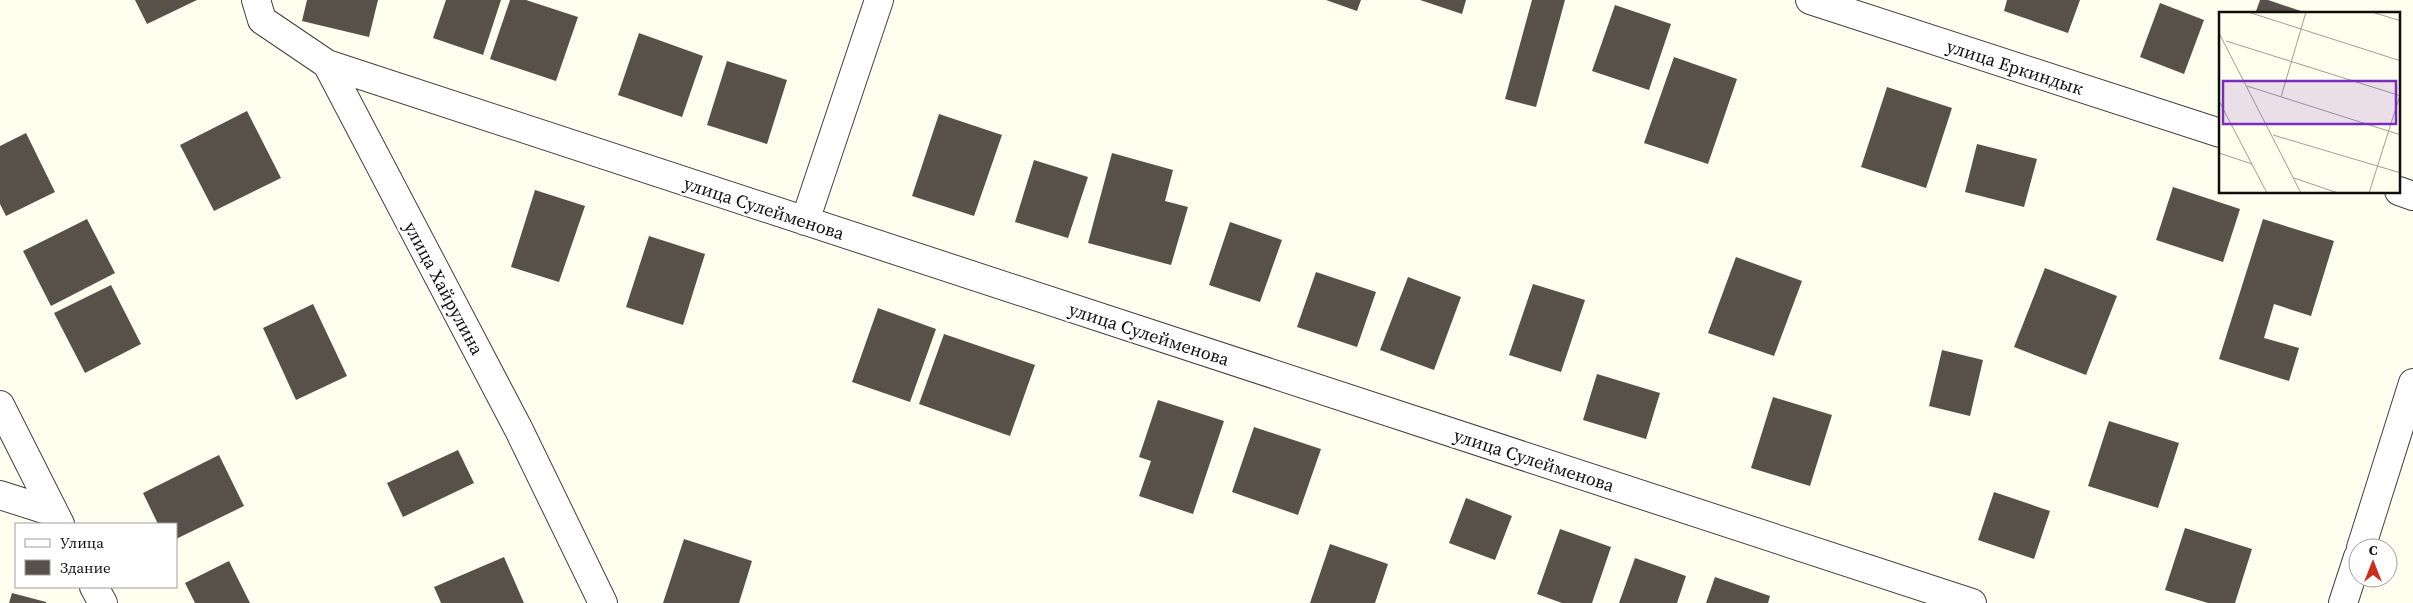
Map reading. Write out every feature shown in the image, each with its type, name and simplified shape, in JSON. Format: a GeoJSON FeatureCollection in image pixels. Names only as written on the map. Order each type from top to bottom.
{"type":"FeatureCollection","features":[{"type":"Feature","properties":{"kind":"street","name":"улица Хайрулина"},"geometry":{"type":"LineString","coordinates":[[256,0],[262,20],[327,64],[518,430],[603,603]]}},
{"type":"Feature","properties":{"kind":"street"},"geometry":{"type":"LineString","coordinates":[[805,221],[879,0]]}},
{"type":"Feature","properties":{"kind":"street","name":"улица Еркиндык"},"geometry":{"type":"LineString","coordinates":[[1810,0],[2219,133]]}},
{"type":"Feature","properties":{"kind":"street","name":"улица Сулейменова"},"geometry":{"type":"LineString","coordinates":[[327,64],[1972,603]]}},
{"type":"Feature","properties":{"kind":"street"},"geometry":{"type":"LineString","coordinates":[[2400,191],[2413,196]]}},
{"type":"Feature","properties":{"kind":"street"},"geometry":{"type":"LineString","coordinates":[[2364,538],[2413,383]]}},
{"type":"Feature","properties":{"kind":"street"},"geometry":{"type":"LineString","coordinates":[[0,406],[57,518]]}},
{"type":"Feature","properties":{"kind":"street"},"geometry":{"type":"LineString","coordinates":[[0,496],[57,518]]}},
{"type":"Feature","properties":{"kind":"street"},"geometry":{"type":"LineString","coordinates":[[95,588],[103,603]]}},
{"type":"Feature","properties":{"kind":"street"},"geometry":{"type":"LineString","coordinates":[[2343,603],[2348,588]]}},
{"type":"Feature","properties":{"kind":"building"},"geometry":{"type":"Polygon","coordinates":[[[135,0],[197,0],[147,24],[135,0]]]}},
{"type":"Feature","properties":{"kind":"building"},"geometry":{"type":"Polygon","coordinates":[[[307,0],[378,0],[369,37],[302,21],[307,0]]]}},
{"type":"Feature","properties":{"kind":"building"},"geometry":{"type":"Polygon","coordinates":[[[446,0],[501,0],[483,55],[433,38],[446,0]]]}},
{"type":"Feature","properties":{"kind":"building"},"geometry":{"type":"Polygon","coordinates":[[[510,0],[526,0],[578,17],[556,81],[490,59],[510,0]]]}},
{"type":"Feature","properties":{"kind":"building"},"geometry":{"type":"Polygon","coordinates":[[[1326,0],[1361,0],[1357,11],[1326,0]]]}},
{"type":"Feature","properties":{"kind":"building"},"geometry":{"type":"Polygon","coordinates":[[[1420,0],[1466,0],[1462,14],[1420,0]]]}},
{"type":"Feature","properties":{"kind":"building"},"geometry":{"type":"Polygon","coordinates":[[[1532,0],[1565,0],[1536,107],[1505,99],[1532,0]]]}},
{"type":"Feature","properties":{"kind":"building"},"geometry":{"type":"Polygon","coordinates":[[[2007,0],[2080,0],[2068,33],[2004,11],[2007,0]]]}},
{"type":"Feature","properties":{"kind":"building"},"geometry":{"type":"Polygon","coordinates":[[[2260,0],[2268,0],[2304,12],[2256,12],[2260,0]]]}},
{"type":"Feature","properties":{"kind":"building"},"geometry":{"type":"Polygon","coordinates":[[[2160,3],[2204,20],[2184,74],[2140,57],[2160,3]]]}},
{"type":"Feature","properties":{"kind":"building"},"geometry":{"type":"Polygon","coordinates":[[[1615,5],[1671,24],[1649,90],[1592,71],[1615,5]]]}},
{"type":"Feature","properties":{"kind":"building"},"geometry":{"type":"Polygon","coordinates":[[[639,33],[703,56],[682,117],[618,95],[639,33]]]}},
{"type":"Feature","properties":{"kind":"building"},"geometry":{"type":"Polygon","coordinates":[[[1674,57],[1737,79],[1708,164],[1644,143],[1674,57]]]}},
{"type":"Feature","properties":{"kind":"building"},"geometry":{"type":"Polygon","coordinates":[[[727,61],[787,80],[767,144],[707,125],[727,61]]]}},
{"type":"Feature","properties":{"kind":"building"},"geometry":{"type":"Polygon","coordinates":[[[1887,87],[1952,108],[1926,188],[1861,167],[1887,87]]]}},
{"type":"Feature","properties":{"kind":"building"},"geometry":{"type":"Polygon","coordinates":[[[247,111],[281,178],[214,211],[180,145],[247,111]]]}},
{"type":"Feature","properties":{"kind":"building"},"geometry":{"type":"Polygon","coordinates":[[[939,114],[1002,135],[974,216],[912,196],[939,114]]]}},
{"type":"Feature","properties":{"kind":"building"},"geometry":{"type":"Polygon","coordinates":[[[26,133],[55,192],[6,216],[0,204],[0,146],[26,133]]]}},
{"type":"Feature","properties":{"kind":"building"},"geometry":{"type":"Polygon","coordinates":[[[1977,144],[2037,159],[2024,207],[1965,192],[1977,144]]]}},
{"type":"Feature","properties":{"kind":"building"},"geometry":{"type":"Polygon","coordinates":[[[1112,153],[1173,170],[1165,201],[1188,207],[1171,265],[1088,243],[1112,153]]]}},
{"type":"Feature","properties":{"kind":"building"},"geometry":{"type":"Polygon","coordinates":[[[1034,160],[1088,177],[1068,238],[1015,222],[1034,160]]]}},
{"type":"Feature","properties":{"kind":"building"},"geometry":{"type":"Polygon","coordinates":[[[2173,187],[2240,209],[2223,262],[2156,240],[2173,187]]]}},
{"type":"Feature","properties":{"kind":"building"},"geometry":{"type":"Polygon","coordinates":[[[535,190],[585,206],[559,282],[511,267],[535,190]]]}},
{"type":"Feature","properties":{"kind":"building"},"geometry":{"type":"Polygon","coordinates":[[[87,219],[115,273],[51,306],[23,251],[87,219]]]}},
{"type":"Feature","properties":{"kind":"building"},"geometry":{"type":"Polygon","coordinates":[[[2263,219],[2334,241],[2311,316],[2274,304],[2264,338],[2299,348],[2289,381],[2219,359],[2263,219]]]}},
{"type":"Feature","properties":{"kind":"building"},"geometry":{"type":"Polygon","coordinates":[[[1230,222],[1282,240],[1260,302],[1209,285],[1230,222]]]}},
{"type":"Feature","properties":{"kind":"building"},"geometry":{"type":"Polygon","coordinates":[[[649,236],[705,254],[683,325],[626,307],[649,236]]]}},
{"type":"Feature","properties":{"kind":"building"},"geometry":{"type":"Polygon","coordinates":[[[1736,257],[1802,281],[1774,356],[1708,333],[1736,257]]]}},
{"type":"Feature","properties":{"kind":"building"},"geometry":{"type":"Polygon","coordinates":[[[2045,268],[2117,296],[2086,375],[2014,347],[2045,268]]]}},
{"type":"Feature","properties":{"kind":"building"},"geometry":{"type":"Polygon","coordinates":[[[1316,272],[1376,292],[1357,347],[1297,327],[1316,272]]]}},
{"type":"Feature","properties":{"kind":"building"},"geometry":{"type":"Polygon","coordinates":[[[1408,277],[1461,297],[1434,370],[1380,350],[1408,277]]]}},
{"type":"Feature","properties":{"kind":"building"},"geometry":{"type":"Polygon","coordinates":[[[1533,284],[1585,300],[1561,372],[1509,355],[1533,284]]]}},
{"type":"Feature","properties":{"kind":"building"},"geometry":{"type":"Polygon","coordinates":[[[111,285],[141,344],[85,373],[54,313],[111,285]]]}},
{"type":"Feature","properties":{"kind":"building"},"geometry":{"type":"Polygon","coordinates":[[[313,304],[347,376],[296,400],[263,328],[313,304]]]}},
{"type":"Feature","properties":{"kind":"building"},"geometry":{"type":"Polygon","coordinates":[[[878,308],[936,329],[910,402],[852,382],[878,308]]]}},
{"type":"Feature","properties":{"kind":"building"},"geometry":{"type":"Polygon","coordinates":[[[944,334],[1035,365],[1010,436],[919,404],[944,334]]]}},
{"type":"Feature","properties":{"kind":"building"},"geometry":{"type":"Polygon","coordinates":[[[1942,350],[1983,360],[1970,416],[1929,406],[1942,350]]]}},
{"type":"Feature","properties":{"kind":"building"},"geometry":{"type":"Polygon","coordinates":[[[1597,374],[1660,393],[1646,439],[1583,420],[1597,374]]]}},
{"type":"Feature","properties":{"kind":"building"},"geometry":{"type":"Polygon","coordinates":[[[1773,397],[1832,415],[1810,486],[1751,468],[1773,397]]]}},
{"type":"Feature","properties":{"kind":"building"},"geometry":{"type":"Polygon","coordinates":[[[1158,400],[1224,421],[1193,514],[1139,496],[1151,461],[1139,457],[1158,400]]]}},
{"type":"Feature","properties":{"kind":"building"},"geometry":{"type":"Polygon","coordinates":[[[2109,421],[2179,443],[2158,508],[2088,486],[2109,421]]]}},
{"type":"Feature","properties":{"kind":"building"},"geometry":{"type":"Polygon","coordinates":[[[1254,427],[1321,449],[1298,515],[1232,492],[1254,427]]]}},
{"type":"Feature","properties":{"kind":"building"},"geometry":{"type":"Polygon","coordinates":[[[458,450],[474,483],[403,517],[387,483],[458,450]]]}},
{"type":"Feature","properties":{"kind":"building"},"geometry":{"type":"Polygon","coordinates":[[[219,455],[244,506],[178,538],[178,523],[158,523],[143,493],[219,455]]]}},
{"type":"Feature","properties":{"kind":"building"},"geometry":{"type":"Polygon","coordinates":[[[1994,492],[2050,511],[2034,559],[1978,540],[1994,492]]]}},
{"type":"Feature","properties":{"kind":"building"},"geometry":{"type":"Polygon","coordinates":[[[1466,498],[1512,516],[1495,560],[1449,543],[1466,498]]]}},
{"type":"Feature","properties":{"kind":"building"},"geometry":{"type":"Polygon","coordinates":[[[2185,528],[2252,549],[2235,603],[2208,603],[2165,590],[2185,528]]]}},
{"type":"Feature","properties":{"kind":"building"},"geometry":{"type":"Polygon","coordinates":[[[1560,529],[1611,547],[1592,603],[1562,603],[1537,594],[1560,529]]]}},
{"type":"Feature","properties":{"kind":"building"},"geometry":{"type":"Polygon","coordinates":[[[684,539],[752,561],[739,603],[663,603],[684,539]]]}},
{"type":"Feature","properties":{"kind":"building"},"geometry":{"type":"Polygon","coordinates":[[[1330,544],[1388,564],[1375,603],[1310,603],[1330,544]]]}},
{"type":"Feature","properties":{"kind":"building"},"geometry":{"type":"Polygon","coordinates":[[[504,557],[524,603],[441,603],[434,587],[504,557]]]}},
{"type":"Feature","properties":{"kind":"building"},"geometry":{"type":"Polygon","coordinates":[[[1635,558],[1686,576],[1677,603],[1619,603],[1635,558]]]}},
{"type":"Feature","properties":{"kind":"building"},"geometry":{"type":"Polygon","coordinates":[[[229,561],[250,603],[195,603],[185,583],[229,561]]]}},
{"type":"Feature","properties":{"kind":"building"},"geometry":{"type":"Polygon","coordinates":[[[1715,577],[1770,596],[1768,603],[1706,603],[1715,577]]]}},
{"type":"Feature","properties":{"kind":"building"},"geometry":{"type":"Polygon","coordinates":[[[12,593],[46,602],[46,603],[9,603],[12,593]]]}}]}
